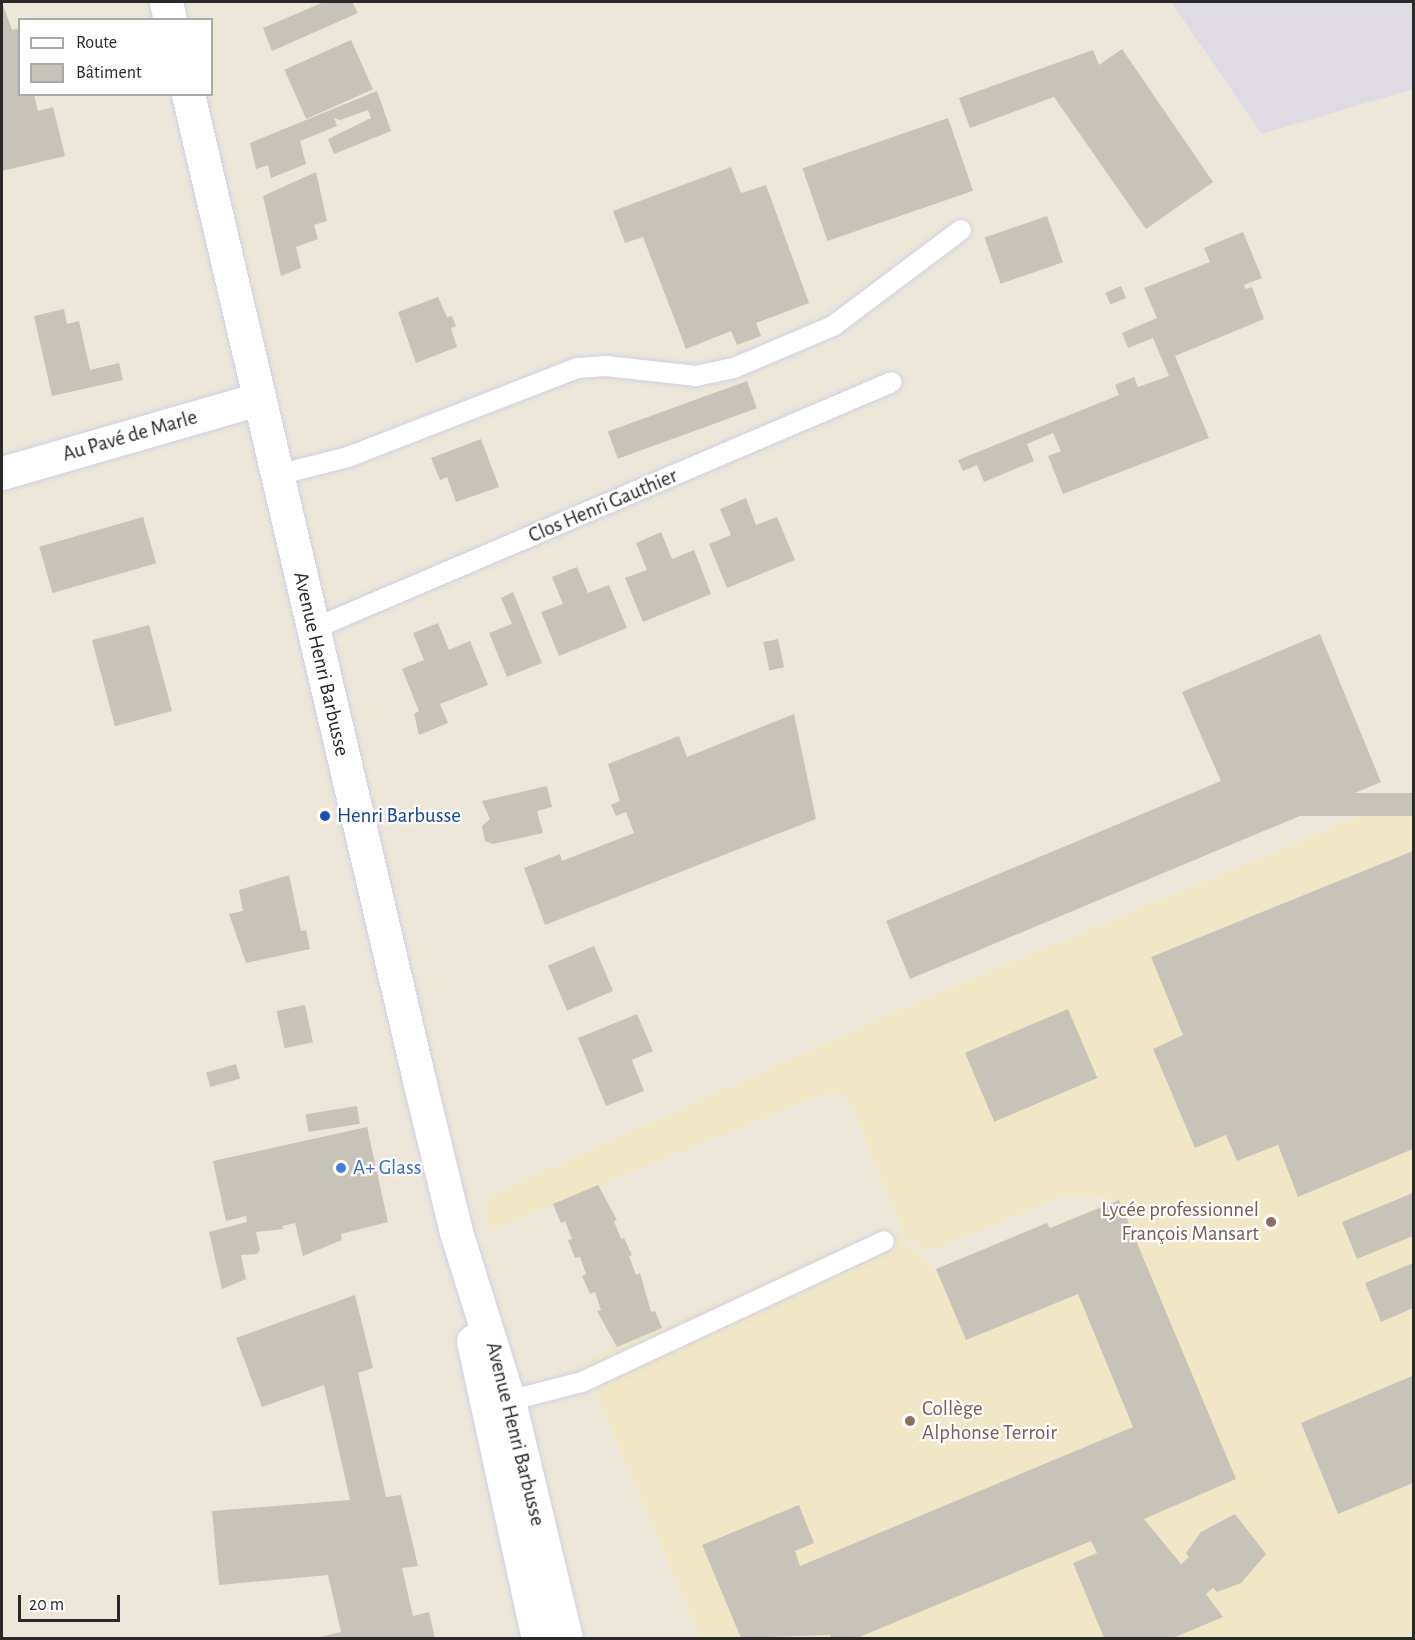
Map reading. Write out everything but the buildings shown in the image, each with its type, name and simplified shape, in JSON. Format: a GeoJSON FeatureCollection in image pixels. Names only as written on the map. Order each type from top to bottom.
{"type":"FeatureCollection","features":[{"type":"Feature","properties":{"kind":"street"},"geometry":{"type":"LineString","coordinates":[[166,2],[170,18]]}},
{"type":"Feature","properties":{"kind":"street","name":"Avenue Henri Barbusse"},"geometry":{"type":"LineString","coordinates":[[188,96],[498,1404],[566,1638]]}},
{"type":"Feature","properties":{"kind":"street","name":"Au Pavé de Marle"},"geometry":{"type":"LineString","coordinates":[[2,473],[259,399]]}},
{"type":"Feature","properties":{"kind":"street","name":"Avenue Henri Barbusse"},"geometry":{"type":"LineString","coordinates":[[498,1404],[538,1638]]}},
{"type":"Feature","properties":{"kind":"lane"},"geometry":{"type":"LineString","coordinates":[[277,475],[348,457],[578,368],[606,366],[696,376],[734,368],[833,326],[961,230]]}},
{"type":"Feature","properties":{"kind":"lane","name":"Clos Henri Gauthier"},"geometry":{"type":"LineString","coordinates":[[313,629],[892,382]]}},
{"type":"Feature","properties":{"kind":"lane"},"geometry":{"type":"LineString","coordinates":[[498,1404],[582,1382],[884,1241]]}},
{"type":"Feature","properties":{"kind":"shaded area"},"geometry":{"type":"Polygon","coordinates":[[[1171,2],[1413,2],[1413,89],[1262,134],[1171,2]]]}},
{"type":"Feature","properties":{"kind":"shaded area"},"geometry":{"type":"Polygon","coordinates":[[[1413,794],[1413,1631],[1403,1638],[701,1638],[583,1363],[887,1227],[936,1269],[1117,1200],[1067,1195],[931,1251],[907,1240],[847,1095],[828,1092],[490,1230],[485,1198],[915,1003],[1413,794]]]}},
{"type":"Feature","properties":{"kind":"place","name":"Henri Barbusse"},"geometry":{"type":"Point","coordinates":[325,816]}},
{"type":"Feature","properties":{"kind":"place","name":"A+ Glass"},"geometry":{"type":"Point","coordinates":[341,1168]}},
{"type":"Feature","properties":{"kind":"place","name":"Lycée professionnel François Mansart"},"geometry":{"type":"Point","coordinates":[1271,1222]}},
{"type":"Feature","properties":{"kind":"place","name":"Collège Alphonse Terroir"},"geometry":{"type":"Point","coordinates":[910,1421]}}]}
